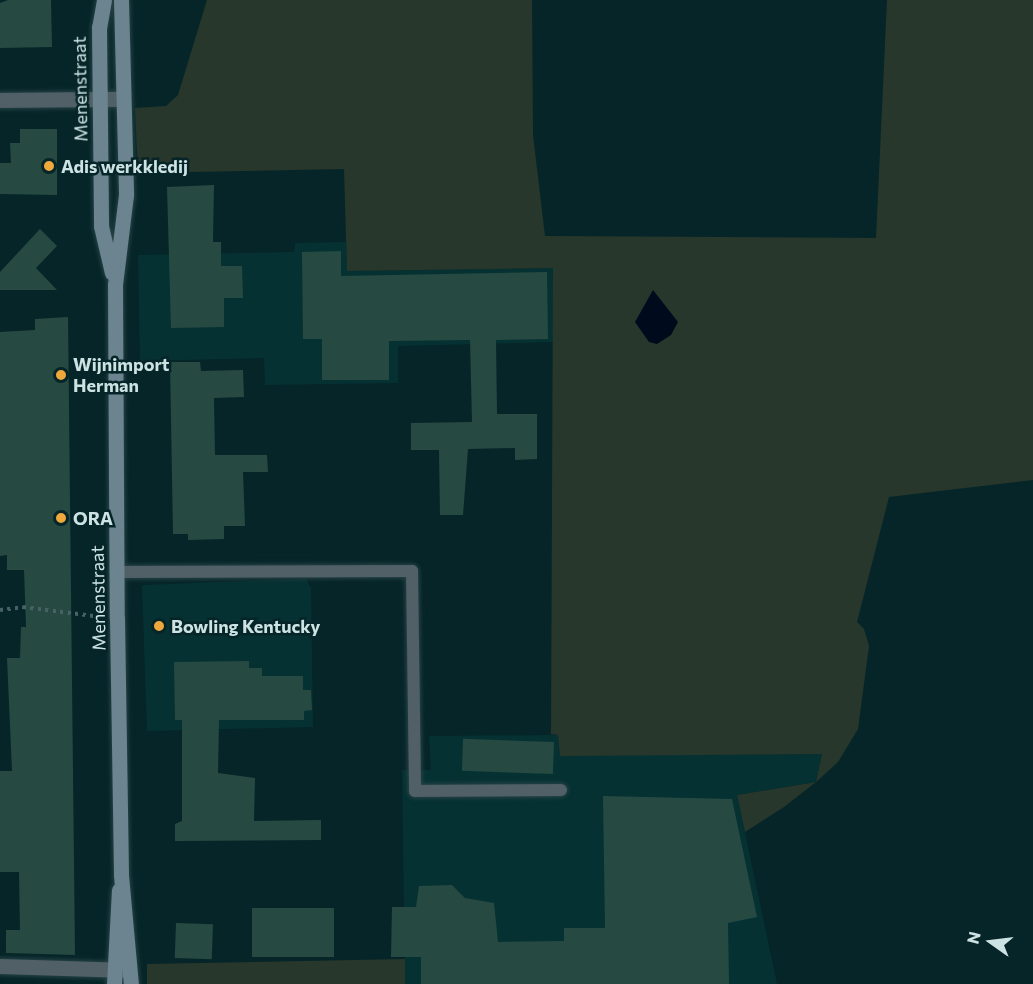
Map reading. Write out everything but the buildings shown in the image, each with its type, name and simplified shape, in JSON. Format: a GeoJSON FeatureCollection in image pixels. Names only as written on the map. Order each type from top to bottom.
{"type":"FeatureCollection","features":[{"type":"Feature","properties":{"kind":"main road","name":"Menenstraat"},"geometry":{"type":"LineString","coordinates":[[104,0],[99,27],[101,226],[115,285]]}},
{"type":"Feature","properties":{"kind":"main road","name":"Menenstraat"},"geometry":{"type":"LineString","coordinates":[[121,0],[126,195],[115,285],[117,618],[121,875],[131,977]]}},
{"type":"Feature","properties":{"kind":"main road","name":"Menenstraat"},"geometry":{"type":"LineString","coordinates":[[114,978],[121,875]]}},
{"type":"Feature","properties":{"kind":"street"},"geometry":{"type":"LineString","coordinates":[[0,100],[123,99]]}},
{"type":"Feature","properties":{"kind":"street"},"geometry":{"type":"LineString","coordinates":[[0,966],[114,978],[131,977]]}},
{"type":"Feature","properties":{"kind":"lane"},"geometry":{"type":"LineString","coordinates":[[117,572],[412,571],[415,791],[561,790]]}},
{"type":"Feature","properties":{"kind":"path"},"geometry":{"type":"LineString","coordinates":[[0,610],[23,607],[78,617],[117,618]]}},
{"type":"Feature","properties":{"kind":"shaded area"},"geometry":{"type":"Polygon","coordinates":[[[207,0],[532,0],[533,135],[545,236],[876,238],[887,0],[1033,0],[1033,480],[889,497],[857,622],[864,629],[869,646],[858,729],[838,762],[816,782],[822,754],[560,756],[558,735],[551,734],[553,268],[347,271],[344,169],[138,173],[135,108],[166,106],[178,95],[207,0]]]}},
{"type":"Feature","properties":{"kind":"shaded area"},"geometry":{"type":"Polygon","coordinates":[[[346,242],[347,271],[553,268],[554,342],[398,346],[398,383],[265,385],[264,358],[140,361],[138,255],[294,252],[295,243],[346,242]]]}},
{"type":"Feature","properties":{"kind":"shaded area"},"geometry":{"type":"Polygon","coordinates":[[[306,579],[311,588],[313,727],[147,731],[142,585],[306,579]]]}},
{"type":"Feature","properties":{"kind":"shaded area"},"geometry":{"type":"Polygon","coordinates":[[[558,735],[560,755],[822,754],[816,782],[737,795],[777,984],[405,984],[402,770],[431,770],[429,736],[558,735]]]}},
{"type":"Feature","properties":{"kind":"shaded area"},"geometry":{"type":"Polygon","coordinates":[[[816,782],[784,807],[745,832],[737,795],[816,782]]]}},
{"type":"Feature","properties":{"kind":"shaded area"},"geometry":{"type":"Polygon","coordinates":[[[405,959],[405,984],[147,984],[147,964],[405,959]]]}},
{"type":"Feature","properties":{"kind":"water"},"geometry":{"type":"Polygon","coordinates":[[[653,290],[678,322],[671,335],[657,344],[649,342],[635,322],[653,290]]]}},
{"type":"Feature","properties":{"kind":"place","name":"Adis werkkledij"},"geometry":{"type":"Point","coordinates":[49,166]}},
{"type":"Feature","properties":{"kind":"place","name":"Wijnimport Herman"},"geometry":{"type":"Point","coordinates":[61,375]}},
{"type":"Feature","properties":{"kind":"place","name":"ORA"},"geometry":{"type":"Point","coordinates":[61,518]}},
{"type":"Feature","properties":{"kind":"place","name":"Bowling Kentucky"},"geometry":{"type":"Point","coordinates":[159,626]}}]}
